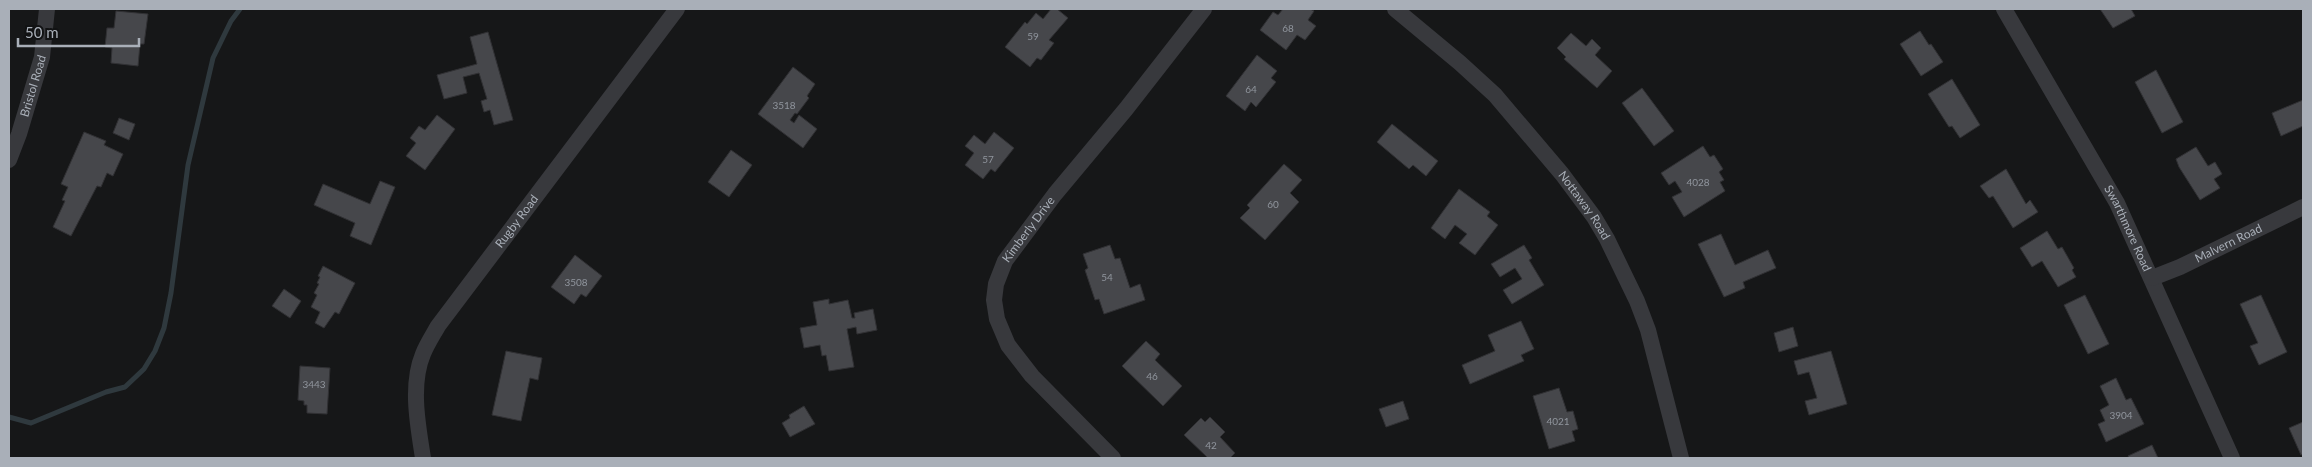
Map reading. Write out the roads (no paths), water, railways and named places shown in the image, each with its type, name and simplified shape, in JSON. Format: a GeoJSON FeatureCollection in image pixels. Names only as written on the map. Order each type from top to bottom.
{"type":"FeatureCollection","features":[{"type":"Feature","properties":{"kind":"street","name":"Bristol Road"},"geometry":{"type":"LineString","coordinates":[[9,160],[19,134],[42,56],[47,9]]}},
{"type":"Feature","properties":{"kind":"street","name":"Rugby Road"},"geometry":{"type":"LineString","coordinates":[[423,458],[417,417],[420,365],[423,353],[438,326],[678,9]]}},
{"type":"Feature","properties":{"kind":"street","name":"Kimberly Drive"},"geometry":{"type":"LineString","coordinates":[[1113,458],[1032,376],[1008,345],[997,319],[994,300],[996,284],[1005,261],[1055,194],[1126,109],[1204,9]]}},
{"type":"Feature","properties":{"kind":"street","name":"Nottaway Road"},"geometry":{"type":"LineString","coordinates":[[1395,9],[1495,95],[1556,167],[1594,217],[1607,239],[1637,301],[1648,330],[1681,458]]}},
{"type":"Feature","properties":{"kind":"street","name":"Swarthmore Road"},"geometry":{"type":"LineString","coordinates":[[2004,9],[2117,203],[2232,458]]}},
{"type":"Feature","properties":{"kind":"street","name":"Malvern Road"},"geometry":{"type":"LineString","coordinates":[[2152,278],[2180,267],[2303,207]]}},
{"type":"Feature","properties":{"kind":"waterway"},"geometry":{"type":"LineString","coordinates":[[9,417],[31,423],[106,392],[125,387],[144,369],[155,351],[164,328],[171,293],[188,165],[213,58],[231,21],[240,9]]}}]}
